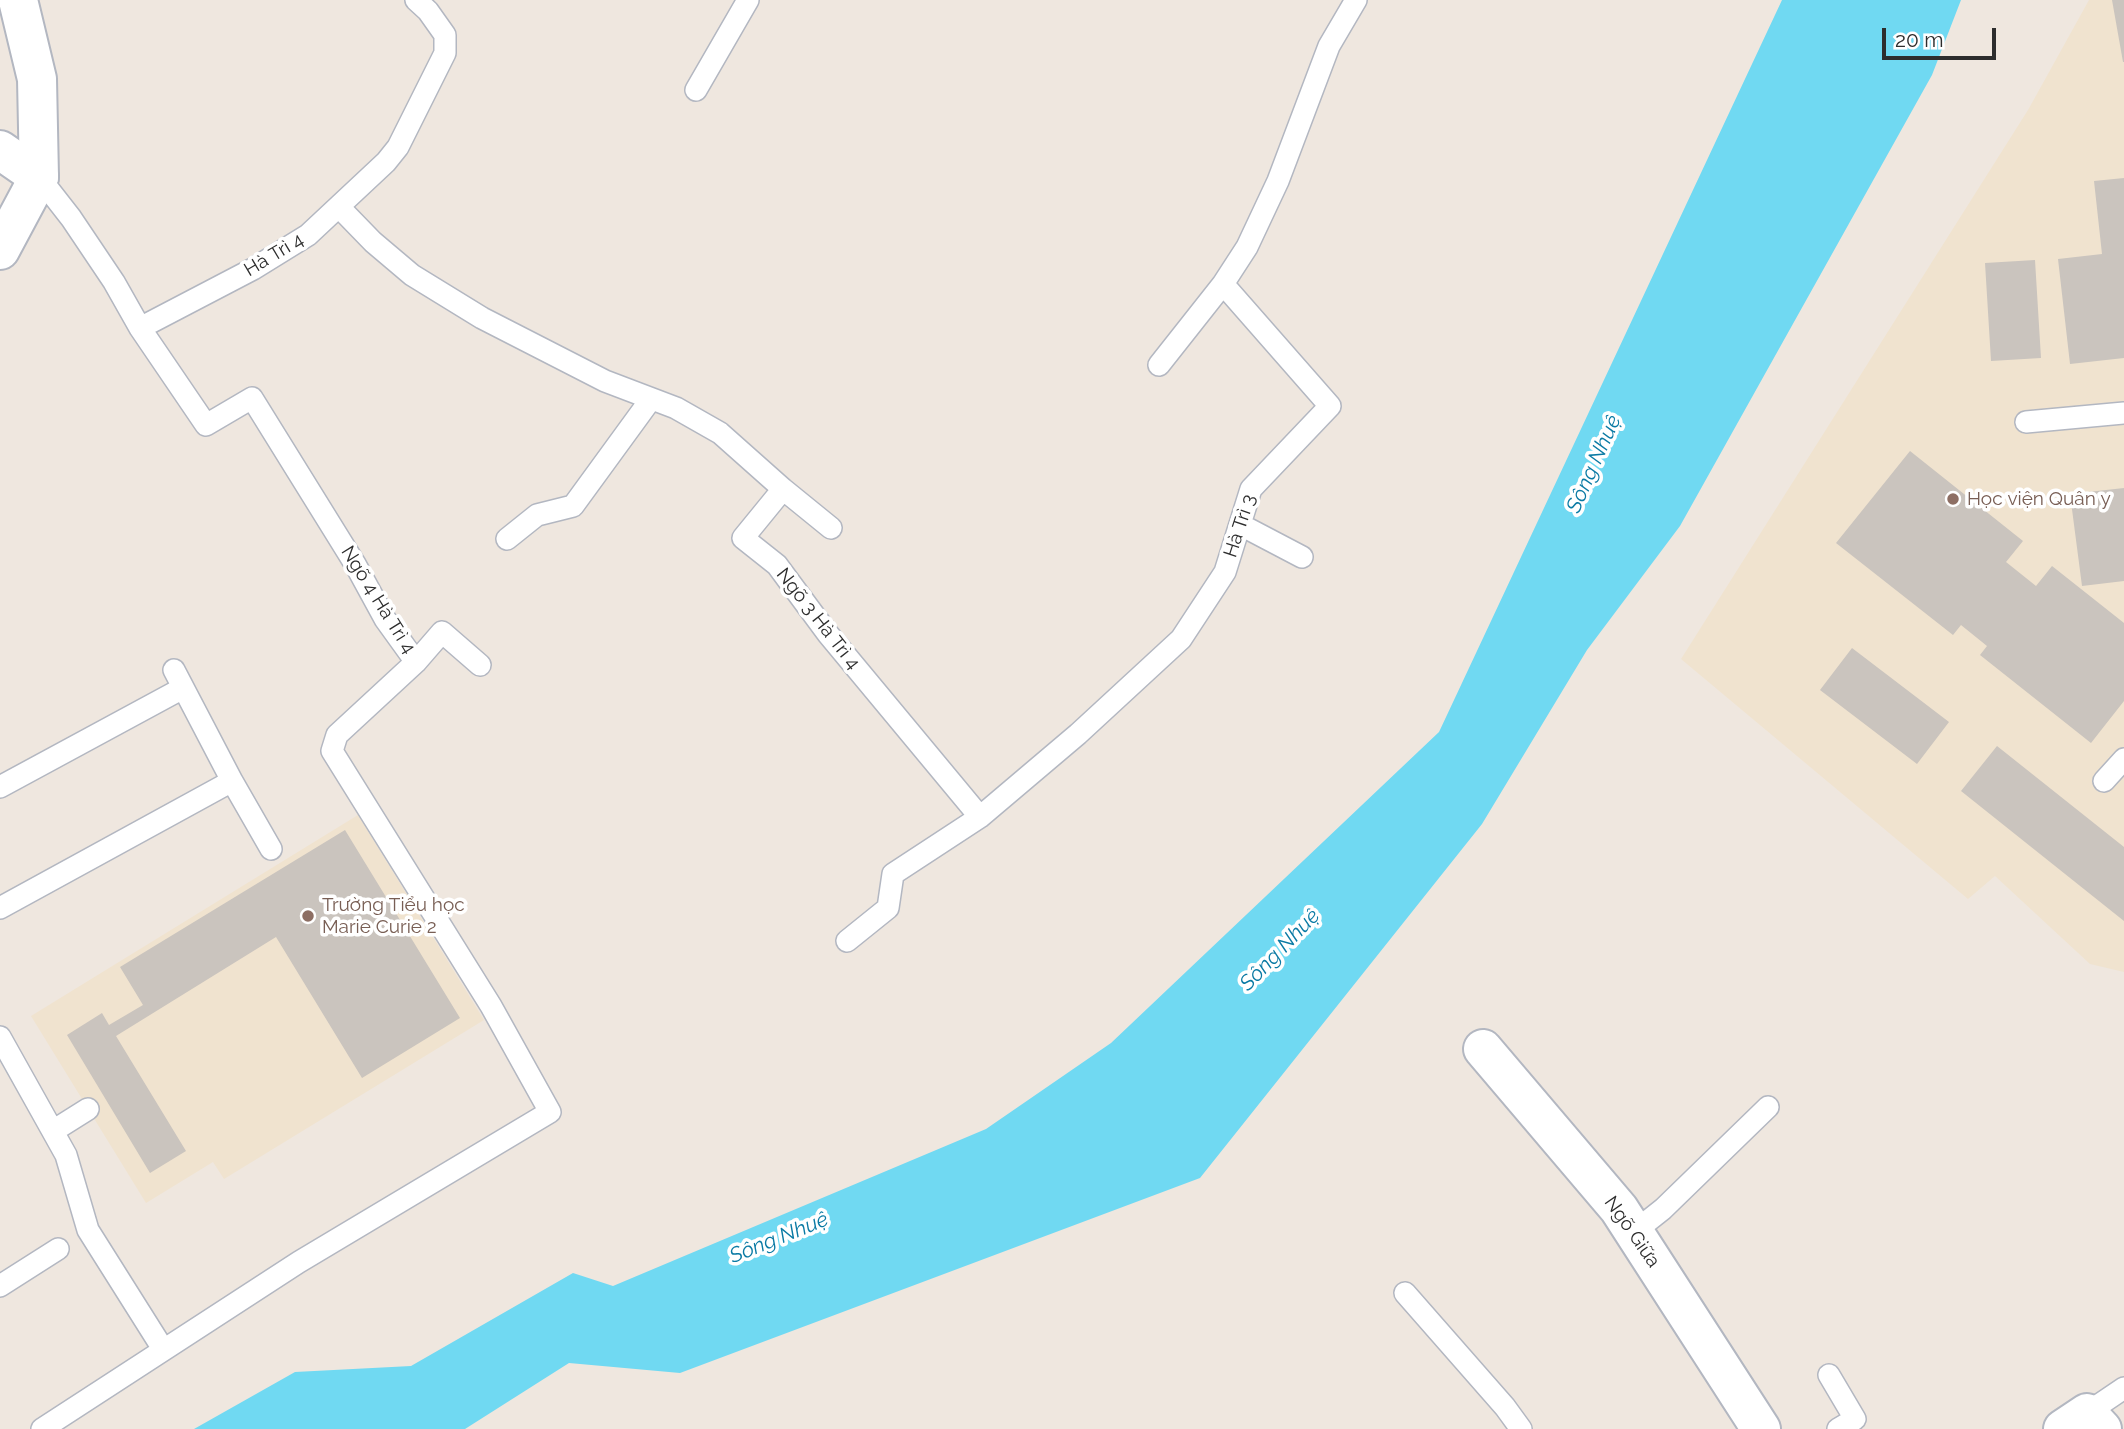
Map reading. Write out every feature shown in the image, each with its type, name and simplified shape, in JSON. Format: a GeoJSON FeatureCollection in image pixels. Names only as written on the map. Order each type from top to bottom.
{"type":"FeatureCollection","features":[{"type":"Feature","properties":{"kind":"street"},"geometry":{"type":"LineString","coordinates":[[0,250],[39,177],[37,79],[18,0]]}},
{"type":"Feature","properties":{"kind":"street"},"geometry":{"type":"LineString","coordinates":[[0,150],[39,177]]}},
{"type":"Feature","properties":{"kind":"street","name":"Ngõ Giữa"},"geometry":{"type":"LineString","coordinates":[[1483,1049],[1619,1209],[1760,1429]]}},
{"type":"Feature","properties":{"kind":"lane","name":"Hà Trì 4"},"geometry":{"type":"LineString","coordinates":[[140,328],[282,252],[308,235],[386,162],[398,147],[444,53],[445,35],[428,11],[416,0]]}},
{"type":"Feature","properties":{"kind":"lane"},"geometry":{"type":"LineString","coordinates":[[696,90],[748,0]]}},
{"type":"Feature","properties":{"kind":"lane"},"geometry":{"type":"LineString","coordinates":[[1159,365],[1223,284],[1247,247],[1278,181],[1329,46],[1356,0]]}},
{"type":"Feature","properties":{"kind":"lane"},"geometry":{"type":"LineString","coordinates":[[39,177],[71,218],[114,282],[140,328]]}},
{"type":"Feature","properties":{"kind":"lane"},"geometry":{"type":"LineString","coordinates":[[340,207],[373,242],[412,275],[482,318],[605,380],[676,408],[720,433],[831,528]]}},
{"type":"Feature","properties":{"kind":"lane","name":"Hà Trì 3"},"geometry":{"type":"LineString","coordinates":[[847,941],[888,908],[893,874],[980,817],[1078,734],[1181,639],[1225,572],[1251,489],[1330,406],[1223,284]]}},
{"type":"Feature","properties":{"kind":"lane","name":"Ngõ 4 Hà Trì 4"},"geometry":{"type":"LineString","coordinates":[[140,328],[206,425],[252,398],[355,564],[385,619],[416,662],[337,735],[332,751],[491,1006],[550,1112],[299,1262],[163,1349]]}},
{"type":"Feature","properties":{"kind":"lane"},"geometry":{"type":"LineString","coordinates":[[507,539],[537,515],[573,506],[651,398]]}},
{"type":"Feature","properties":{"kind":"lane"},"geometry":{"type":"LineString","coordinates":[[2026,422],[2124,413]]}},
{"type":"Feature","properties":{"kind":"lane","name":"Ngõ 3 Hà Trì 4"},"geometry":{"type":"LineString","coordinates":[[783,489],[743,538],[777,565],[828,634],[980,817]]}},
{"type":"Feature","properties":{"kind":"lane"},"geometry":{"type":"LineString","coordinates":[[1241,525],[1302,557]]}},
{"type":"Feature","properties":{"kind":"lane"},"geometry":{"type":"LineString","coordinates":[[416,662],[442,632],[480,665]]}},
{"type":"Feature","properties":{"kind":"lane"},"geometry":{"type":"LineString","coordinates":[[0,788],[179,679],[271,849]]}},
{"type":"Feature","properties":{"kind":"lane"},"geometry":{"type":"LineString","coordinates":[[2104,781],[2124,760]]}},
{"type":"Feature","properties":{"kind":"lane"},"geometry":{"type":"LineString","coordinates":[[0,908],[232,781]]}},
{"type":"Feature","properties":{"kind":"lane"},"geometry":{"type":"LineString","coordinates":[[0,1037],[5,1060],[66,1155],[88,1230],[163,1349],[42,1429]]}},
{"type":"Feature","properties":{"kind":"lane"},"geometry":{"type":"LineString","coordinates":[[1634,1231],[1663,1209],[1768,1107]]}},
{"type":"Feature","properties":{"kind":"lane"},"geometry":{"type":"LineString","coordinates":[[53,1131],[89,1109]]}},
{"type":"Feature","properties":{"kind":"lane"},"geometry":{"type":"LineString","coordinates":[[1,1283],[58,1249]]}},
{"type":"Feature","properties":{"kind":"lane"},"geometry":{"type":"LineString","coordinates":[[1405,1293],[1506,1407],[1521,1429]]}},
{"type":"Feature","properties":{"kind":"lane"},"geometry":{"type":"LineString","coordinates":[[1829,1375],[1855,1419],[1839,1429]]}},
{"type":"Feature","properties":{"kind":"lane"},"geometry":{"type":"LineString","coordinates":[[2084,1424],[2124,1388]]}},
{"type":"Feature","properties":{"kind":"shaded area","name":"Học viện Quân y"},"geometry":{"type":"Polygon","coordinates":[[[2089,0],[2124,0],[2124,972],[2090,964],[1995,876],[1968,899],[1681,659],[2028,110],[2089,0]]]}},
{"type":"Feature","properties":{"kind":"shaded area","name":"Trường Tiểu học Marie Curie 2"},"geometry":{"type":"Polygon","coordinates":[[[358,815],[484,1020],[224,1179],[213,1162],[146,1203],[31,1016],[358,815]]]}},
{"type":"Feature","properties":{"kind":"water","name":"Sông Nhuệ"},"geometry":{"type":"Polygon","coordinates":[[[1782,0],[1961,0],[1932,75],[1680,526],[1587,650],[1482,824],[1200,1178],[680,1373],[569,1363],[465,1429],[194,1429],[295,1372],[411,1366],[573,1273],[613,1286],[986,1129],[1111,1043],[1439,732],[1782,0]]]}},
{"type":"Feature","properties":{"kind":"building"},"geometry":{"type":"Polygon","coordinates":[[[2112,0],[2124,0],[2124,62],[2123,62],[2112,0]]]}},
{"type":"Feature","properties":{"kind":"building"},"geometry":{"type":"Polygon","coordinates":[[[2124,178],[2124,358],[2070,364],[2058,259],[2102,254],[2094,181],[2124,178]]]}},
{"type":"Feature","properties":{"kind":"building"},"geometry":{"type":"Polygon","coordinates":[[[2035,260],[2041,358],[1991,361],[1985,263],[2035,260]]]}},
{"type":"Feature","properties":{"kind":"building"},"geometry":{"type":"Polygon","coordinates":[[[1910,451],[2023,541],[2006,562],[2036,586],[2052,566],[2124,623],[2124,701],[2091,743],[1980,655],[1987,646],[1961,625],[1953,635],[1836,543],[1910,451]]]}},
{"type":"Feature","properties":{"kind":"building"},"geometry":{"type":"Polygon","coordinates":[[[2124,488],[2124,581],[2082,586],[2070,494],[2124,488]]]}},
{"type":"Feature","properties":{"kind":"building"},"geometry":{"type":"Polygon","coordinates":[[[1852,648],[1949,722],[1917,764],[1820,690],[1852,648]]]}},
{"type":"Feature","properties":{"kind":"building"},"geometry":{"type":"Polygon","coordinates":[[[1997,746],[2124,847],[2124,921],[1961,791],[1997,746]]]}},
{"type":"Feature","properties":{"kind":"building"},"geometry":{"type":"Polygon","coordinates":[[[345,830],[460,1018],[362,1078],[276,937],[116,1036],[186,1151],[150,1173],[67,1035],[102,1013],[109,1025],[143,1005],[120,967],[345,830]]]}},
{"type":"Feature","properties":{"kind":"place","name":"Học viện Quân y"},"geometry":{"type":"Point","coordinates":[1953,499]}},
{"type":"Feature","properties":{"kind":"place","name":"Trường Tiểu học Marie Curie 2"},"geometry":{"type":"Point","coordinates":[308,916]}}]}
